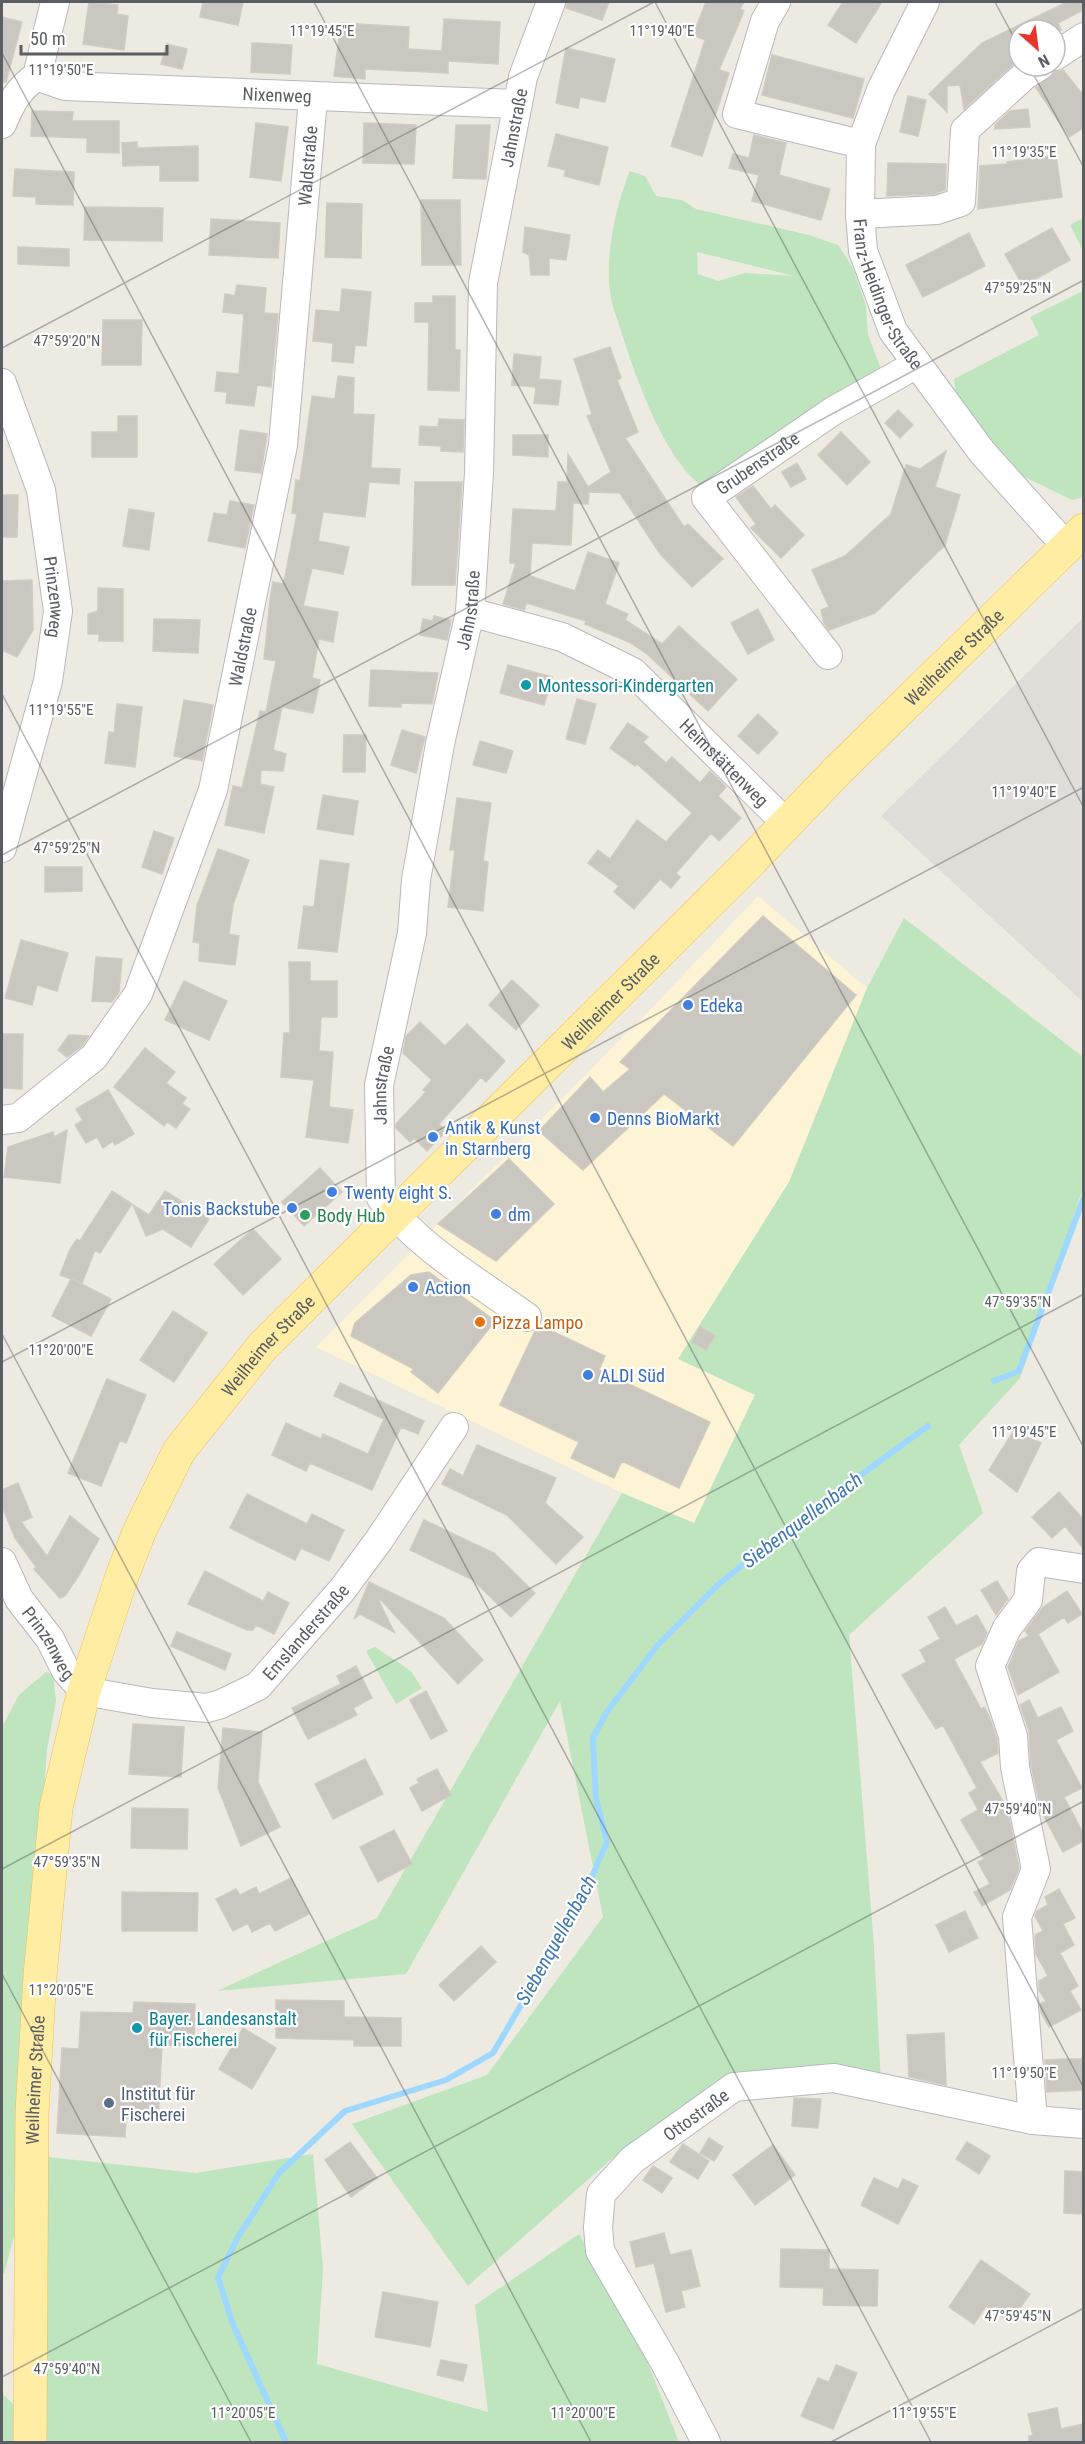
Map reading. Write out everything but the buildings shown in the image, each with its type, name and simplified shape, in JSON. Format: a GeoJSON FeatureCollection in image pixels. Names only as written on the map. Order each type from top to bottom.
{"type":"FeatureCollection","features":[{"type":"Feature","properties":{"kind":"main road","name":"Weilheimer Straße"},"geometry":{"type":"LineString","coordinates":[[30,2442],[32,2113],[40,1976],[56,1808],[84,1691],[140,1530],[179,1451],[262,1347],[394,1213],[1075,538]]}},
{"type":"Feature","properties":{"kind":"street"},"geometry":{"type":"LineString","coordinates":[[2,124],[12,100],[21,87],[37,76],[55,2]]}},
{"type":"Feature","properties":{"kind":"street","name":"Jahnstraße"},"geometry":{"type":"LineString","coordinates":[[394,1213],[381,1198],[379,1085],[412,933],[416,880],[440,744],[470,612],[479,473],[483,283],[523,77],[551,2]]}},
{"type":"Feature","properties":{"kind":"street"},"geometry":{"type":"LineString","coordinates":[[776,2],[765,21],[737,114],[861,144]]}},
{"type":"Feature","properties":{"kind":"street","name":"Franz-Heidinger-Straße"},"geometry":{"type":"LineString","coordinates":[[925,2],[881,90],[861,144],[860,214],[863,251],[893,331],[982,452],[1075,538]]}},
{"type":"Feature","properties":{"kind":"street"},"geometry":{"type":"LineString","coordinates":[[1067,48],[1083,38]]}},
{"type":"Feature","properties":{"kind":"street","name":"Nixenweg"},"geometry":{"type":"LineString","coordinates":[[37,76],[65,86],[313,98],[518,104]]}},
{"type":"Feature","properties":{"kind":"street"},"geometry":{"type":"LineString","coordinates":[[860,214],[937,210],[961,202],[965,130],[1022,78]]}},
{"type":"Feature","properties":{"kind":"street","name":"Waldstraße"},"geometry":{"type":"LineString","coordinates":[[2,1120],[18,1118],[94,1057],[138,994],[213,790],[283,445],[313,98]]}},
{"type":"Feature","properties":{"kind":"street","name":"Grubenstraße"},"geometry":{"type":"LineString","coordinates":[[828,655],[706,498],[832,411],[917,364]]}},
{"type":"Feature","properties":{"kind":"street","name":"Prinzenweg"},"geometry":{"type":"LineString","coordinates":[[2,382],[41,490],[57,611],[48,681],[2,848]]}},
{"type":"Feature","properties":{"kind":"street","name":"Heimstättenweg"},"geometry":{"type":"LineString","coordinates":[[470,612],[562,637],[633,672],[787,824]]}},
{"type":"Feature","properties":{"kind":"street"},"geometry":{"type":"LineString","coordinates":[[394,1213],[445,1258],[527,1317]]}},
{"type":"Feature","properties":{"kind":"street","name":"Emslanderstraße"},"geometry":{"type":"LineString","coordinates":[[84,1691],[152,1703],[207,1708],[258,1686],[342,1590],[379,1540],[454,1427]]}},
{"type":"Feature","properties":{"kind":"street","name":"Prinzenweg"},"geometry":{"type":"LineString","coordinates":[[2,1562],[19,1599],[50,1639],[66,1671],[84,1691]]}},
{"type":"Feature","properties":{"kind":"street"},"geometry":{"type":"LineString","coordinates":[[1033,2120],[1017,1917],[1036,1869],[1015,1767],[1013,1736],[990,1666],[1007,1628],[1028,1600],[1031,1571],[1039,1562],[1083,1569]]}},
{"type":"Feature","properties":{"kind":"street","name":"Ottostraße"},"geometry":{"type":"LineString","coordinates":[[706,2442],[665,2362],[600,2251],[598,2227],[601,2194],[632,2160],[734,2087],[834,2078],[1033,2120],[1083,2124]]}},
{"type":"Feature","properties":{"kind":"shaded area"},"geometry":{"type":"Polygon","coordinates":[[[1083,618],[1083,1002],[881,816],[1083,618]]]}},
{"type":"Feature","properties":{"kind":"shaded area"},"geometry":{"type":"Polygon","coordinates":[[[758,896],[867,988],[789,1182],[679,1359],[755,1394],[694,1523],[622,1493],[316,1347],[649,1011],[758,896]]]}},
{"type":"Feature","properties":{"kind":"green space"},"geometry":{"type":"Polygon","coordinates":[[[630,171],[645,176],[656,196],[682,200],[696,209],[809,235],[838,245],[853,268],[866,306],[868,335],[881,369],[707,489],[678,461],[665,441],[644,394],[613,306],[609,277],[610,246],[630,171]],[[697,252],[698,274],[718,281],[745,273],[794,276],[697,252]]]}},
{"type":"Feature","properties":{"kind":"green space"},"geometry":{"type":"Polygon","coordinates":[[[1083,218],[1083,251],[1070,225],[1083,218]]]}},
{"type":"Feature","properties":{"kind":"green space"},"geometry":{"type":"Polygon","coordinates":[[[1083,291],[1083,497],[1072,500],[1006,468],[957,402],[954,379],[1039,335],[1030,317],[1083,291]]]}},
{"type":"Feature","properties":{"kind":"green space"},"geometry":{"type":"Polygon","coordinates":[[[904,918],[1083,1057],[1083,1188],[1020,1378],[959,1445],[983,1513],[849,1635],[874,1946],[881,2083],[731,2080],[609,2161],[468,2286],[352,2124],[487,2075],[603,1917],[560,1701],[406,1974],[217,1991],[377,1918],[622,1493],[694,1523],[755,1395],[678,1359],[789,1182],[867,988],[904,918]]]}},
{"type":"Feature","properties":{"kind":"green space"},"geometry":{"type":"Polygon","coordinates":[[[375,1647],[411,1671],[422,1688],[396,1704],[366,1651],[375,1647]]]}},
{"type":"Feature","properties":{"kind":"green space"},"geometry":{"type":"Polygon","coordinates":[[[46,1672],[53,1675],[56,1701],[47,1749],[40,1855],[23,1980],[14,2236],[4,2274],[2,2274],[2,1727],[19,1695],[46,1672]]]}},
{"type":"Feature","properties":{"kind":"green space"},"geometry":{"type":"Polygon","coordinates":[[[313,2154],[323,2269],[317,2364],[488,2412],[475,2305],[579,2234],[630,2318],[679,2442],[44,2442],[48,2157],[196,2173],[313,2154]]]}},
{"type":"Feature","properties":{"kind":"green space"},"geometry":{"type":"Polygon","coordinates":[[[2,2393],[15,2406],[25,2442],[2,2442],[2,2393]]]}},
{"type":"Feature","properties":{"kind":"waterway","name":"Siebenquellenbach"},"geometry":{"type":"LineString","coordinates":[[994,1381],[1019,1371],[1084,1197]]}},
{"type":"Feature","properties":{"kind":"waterway","name":"Siebenquellenbach"},"geometry":{"type":"LineString","coordinates":[[286,2442],[232,2322],[218,2277],[238,2237],[279,2173],[345,2111],[446,2080],[493,2053],[580,1904],[607,1842],[596,1799],[593,1738],[606,1713],[657,1646],[719,1584],[792,1525],[928,1426]]}},
{"type":"Feature","properties":{"kind":"place","name":"Montessori-Kindergarten"},"geometry":{"type":"Point","coordinates":[526,685]}},
{"type":"Feature","properties":{"kind":"place","name":"Edeka"},"geometry":{"type":"Point","coordinates":[688,1005]}},
{"type":"Feature","properties":{"kind":"place","name":"Denns BioMarkt"},"geometry":{"type":"Point","coordinates":[595,1118]}},
{"type":"Feature","properties":{"kind":"place","name":"Antik & Kunst in Starnberg"},"geometry":{"type":"Point","coordinates":[433,1137]}},
{"type":"Feature","properties":{"kind":"place","name":"Twenty eight S."},"geometry":{"type":"Point","coordinates":[332,1192]}},
{"type":"Feature","properties":{"kind":"place","name":"Tonis Backstube"},"geometry":{"type":"Point","coordinates":[292,1208]}},
{"type":"Feature","properties":{"kind":"place","name":"dm"},"geometry":{"type":"Point","coordinates":[496,1214]}},
{"type":"Feature","properties":{"kind":"place","name":"Body Hub"},"geometry":{"type":"Point","coordinates":[305,1215]}},
{"type":"Feature","properties":{"kind":"place","name":"Action"},"geometry":{"type":"Point","coordinates":[413,1287]}},
{"type":"Feature","properties":{"kind":"place","name":"Pizza Lampo"},"geometry":{"type":"Point","coordinates":[480,1322]}},
{"type":"Feature","properties":{"kind":"place","name":"ALDI Süd"},"geometry":{"type":"Point","coordinates":[588,1375]}},
{"type":"Feature","properties":{"kind":"place","name":"Bayer. Landesanstalt für Fischerei"},"geometry":{"type":"Point","coordinates":[137,2028]}},
{"type":"Feature","properties":{"kind":"place","name":"Institut für Fischerei"},"geometry":{"type":"Point","coordinates":[109,2103]}}]}
